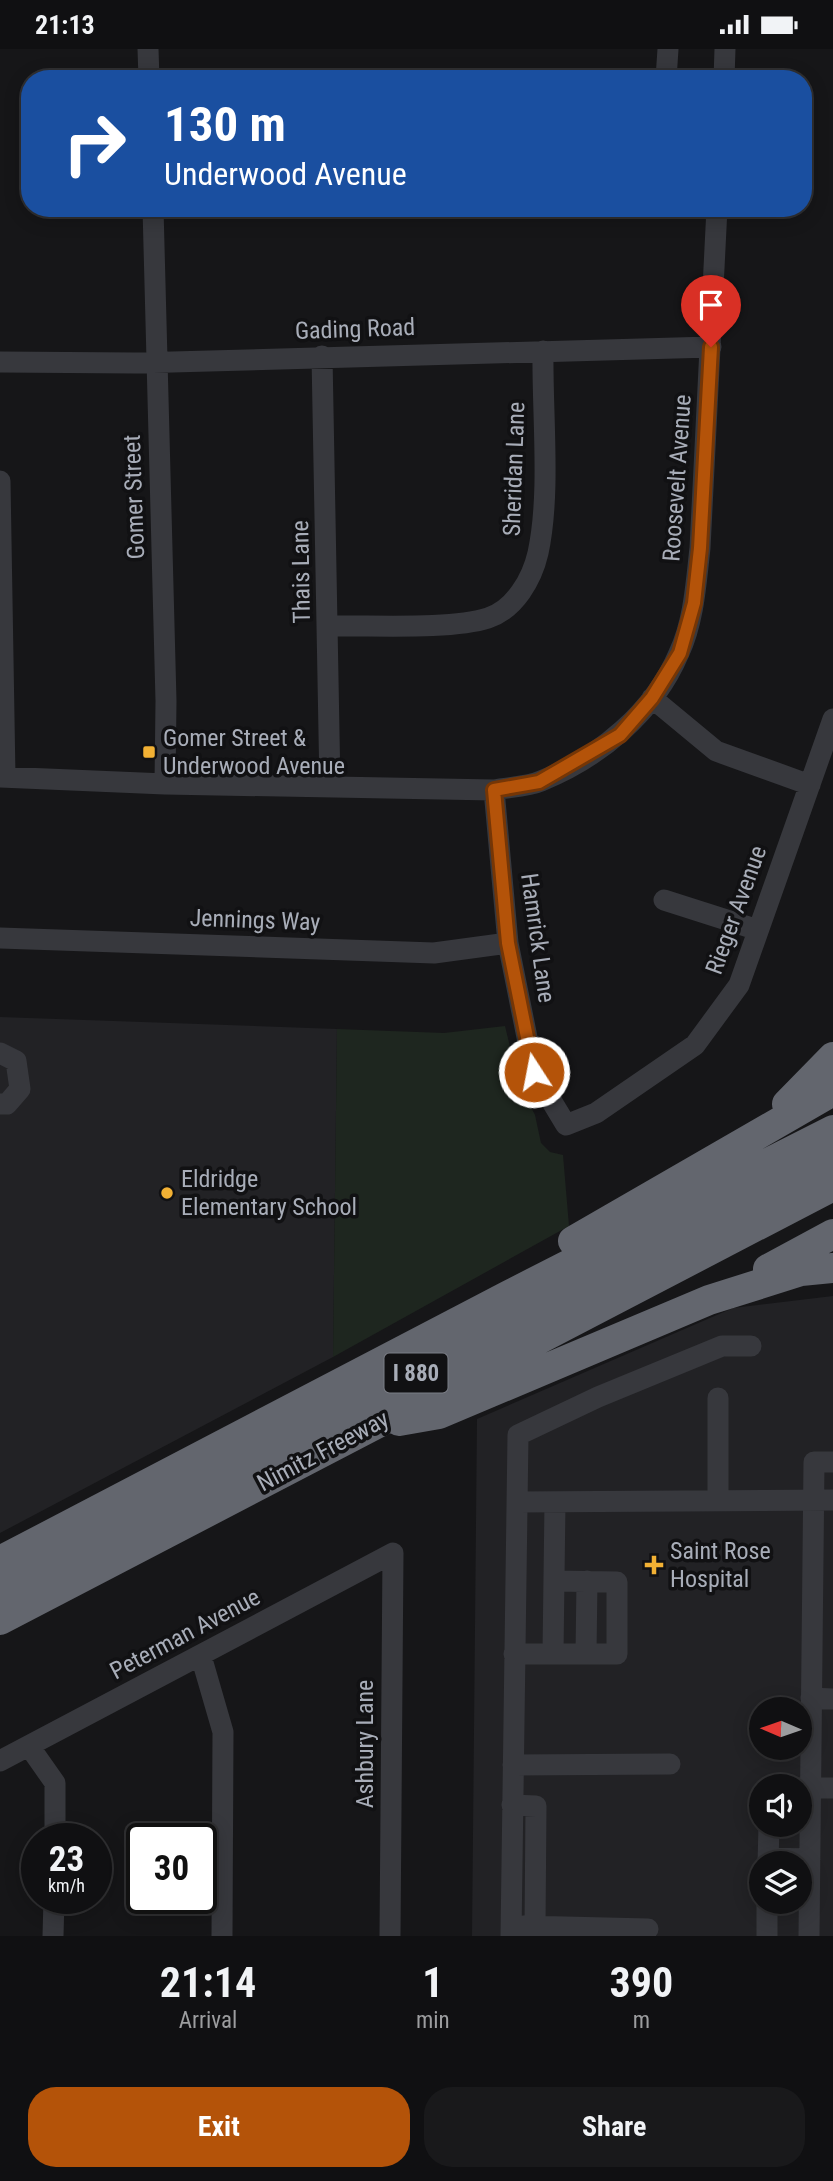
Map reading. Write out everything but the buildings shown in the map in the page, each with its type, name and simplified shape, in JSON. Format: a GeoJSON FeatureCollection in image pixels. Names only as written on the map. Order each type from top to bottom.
{"type":"FeatureCollection","features":[{"type":"Feature","properties":{"kind":"highway"},"geometry":{"type":"LineString","coordinates":[[754,1134],[813,1080],[833,1057]]}},
{"type":"Feature","properties":{"kind":"highway"},"geometry":{"type":"LineString","coordinates":[[509,1295],[530,1265],[833,1091]]}},
{"type":"Feature","properties":{"kind":"highway","name":"I 880"},"geometry":{"type":"LineString","coordinates":[[0,1562],[509,1295],[833,1130]]}},
{"type":"Feature","properties":{"kind":"highway","name":"I 880"},"geometry":{"type":"LineString","coordinates":[[0,1590],[833,1155]]}},
{"type":"Feature","properties":{"kind":"highway","name":"Nimitz Freeway"},"geometry":{"type":"LineString","coordinates":[[0,1620],[833,1187]]}},
{"type":"Feature","properties":{"kind":"highway"},"geometry":{"type":"LineString","coordinates":[[371,1426],[439,1414],[709,1300],[833,1234]]}},
{"type":"Feature","properties":{"kind":"highway"},"geometry":{"type":"LineString","coordinates":[[709,1300],[801,1271],[833,1268]]}},
{"type":"Feature","properties":{"kind":"street"},"geometry":{"type":"LineString","coordinates":[[148,49],[149,70]]}},
{"type":"Feature","properties":{"kind":"street"},"geometry":{"type":"LineString","coordinates":[[667,70],[668,49]]}},
{"type":"Feature","properties":{"kind":"street"},"geometry":{"type":"LineString","coordinates":[[724,70],[725,49]]}},
{"type":"Feature","properties":{"kind":"street","name":"Gomer Street"},"geometry":{"type":"LineString","coordinates":[[153,217],[166,701],[165,784]]}},
{"type":"Feature","properties":{"kind":"street","name":"Roosevelt Avenue"},"geometry":{"type":"LineString","coordinates":[[3,777],[165,784],[494,790],[539,782],[620,735],[652,698],[680,653],[694,603],[700,548],[717,217]]}},
{"type":"Feature","properties":{"kind":"street","name":"Gading Road"},"geometry":{"type":"LineString","coordinates":[[0,362],[157,362],[711,347]]}},
{"type":"Feature","properties":{"kind":"street","name":"Sheridan Lane"},"geometry":{"type":"LineString","coordinates":[[328,626],[466,622],[490,618],[514,602],[527,582],[538,553],[543,489],[543,351]]}},
{"type":"Feature","properties":{"kind":"street","name":"Thais Lane"},"geometry":{"type":"LineString","coordinates":[[322,356],[330,786]]}},
{"type":"Feature","properties":{"kind":"street"},"geometry":{"type":"LineString","coordinates":[[0,481],[3,777]]}},
{"type":"Feature","properties":{"kind":"street"},"geometry":{"type":"LineString","coordinates":[[652,698],[716,751],[810,785]]}},
{"type":"Feature","properties":{"kind":"street","name":"Rieger Avenue"},"geometry":{"type":"LineString","coordinates":[[566,1125],[596,1113],[695,1045],[739,985],[833,719]]}},
{"type":"Feature","properties":{"kind":"street","name":"Hamrick Lane"},"geometry":{"type":"LineString","coordinates":[[494,790],[508,943],[534,1072],[566,1125]]}},
{"type":"Feature","properties":{"kind":"street"},"geometry":{"type":"LineString","coordinates":[[664,900],[758,930]]}},
{"type":"Feature","properties":{"kind":"street","name":"Jennings Way"},"geometry":{"type":"LineString","coordinates":[[0,938],[434,953],[508,943]]}},
{"type":"Feature","properties":{"kind":"street"},"geometry":{"type":"LineString","coordinates":[[0,1053],[16,1061],[20,1089],[7,1104],[0,1104]]}},
{"type":"Feature","properties":{"kind":"street"},"geometry":{"type":"LineString","coordinates":[[648,1929],[535,1927],[511,1931],[518,1435],[598,1397],[722,1346],[751,1346]]}},
{"type":"Feature","properties":{"kind":"street"},"geometry":{"type":"LineString","coordinates":[[718,1398],[718,1500]]}},
{"type":"Feature","properties":{"kind":"street"},"geometry":{"type":"LineString","coordinates":[[811,1697],[823,1500],[814,1462],[833,1462]]}},
{"type":"Feature","properties":{"kind":"street"},"geometry":{"type":"LineString","coordinates":[[517,1502],[823,1500]]}},
{"type":"Feature","properties":{"kind":"street"},"geometry":{"type":"LineString","coordinates":[[553,1654],[555,1501]]}},
{"type":"Feature","properties":{"kind":"street","name":"Peterman Avenue"},"geometry":{"type":"LineString","coordinates":[[0,1761],[393,1553]]}},
{"type":"Feature","properties":{"kind":"street","name":"Ashbury Lane"},"geometry":{"type":"LineString","coordinates":[[390,1936],[393,1553]]}},
{"type":"Feature","properties":{"kind":"street"},"geometry":{"type":"LineString","coordinates":[[514,1654],[617,1654],[617,1582],[555,1581]]}},
{"type":"Feature","properties":{"kind":"street"},"geometry":{"type":"LineString","coordinates":[[586,1654],[587,1581]]}},
{"type":"Feature","properties":{"kind":"street"},"geometry":{"type":"LineString","coordinates":[[201,1656],[223,1731],[222,1936]]}},
{"type":"Feature","properties":{"kind":"street"},"geometry":{"type":"LineString","coordinates":[[812,1698],[833,1699]]}},
{"type":"Feature","properties":{"kind":"street"},"geometry":{"type":"LineString","coordinates":[[29,1746],[55,1783],[54,1823]]}},
{"type":"Feature","properties":{"kind":"street"},"geometry":{"type":"LineString","coordinates":[[513,1765],[670,1764]]}},
{"type":"Feature","properties":{"kind":"street"},"geometry":{"type":"LineString","coordinates":[[812,1788],[833,1788]]}},
{"type":"Feature","properties":{"kind":"street"},"geometry":{"type":"LineString","coordinates":[[512,1805],[536,1806],[535,1927]]}},
{"type":"Feature","properties":{"kind":"street"},"geometry":{"type":"LineString","coordinates":[[53,1936],[54,1914]]}},
{"type":"Feature","properties":{"kind":"street"},"geometry":{"type":"LineString","coordinates":[[767,1936],[768,1914]]}},
{"type":"Feature","properties":{"kind":"street"},"geometry":{"type":"LineString","coordinates":[[809,1914],[809,1936]]}},
{"type":"Feature","properties":{"kind":"shaded area","name":"Eldridge Elementary School"},"geometry":{"type":"Polygon","coordinates":[[[0,1017],[337,1029],[333,1357],[0,1533],[0,1017]]]}},
{"type":"Feature","properties":{"kind":"shaded area"},"geometry":{"type":"Polygon","coordinates":[[[505,1026],[519,1084],[535,1115],[541,1143],[550,1152],[563,1155],[569,1226],[333,1357],[337,1029],[444,1033],[505,1026]]]}},
{"type":"Feature","properties":{"kind":"shaded area","name":"Saint Rose Hospital"},"geometry":{"type":"Polygon","coordinates":[[[833,1296],[833,1936],[472,1936],[477,1419],[733,1308],[833,1296]]]}},
{"type":"Feature","properties":{"kind":"place","name":"Gomer Street & Underwood Avenue"},"geometry":{"type":"Point","coordinates":[149,752]}},
{"type":"Feature","properties":{"kind":"place","name":"Eldridge Elementary School"},"geometry":{"type":"Point","coordinates":[167,1193]}},
{"type":"Feature","properties":{"kind":"place","name":"Saint Rose Hospital"},"geometry":{"type":"Point","coordinates":[654,1565]}},
{"type":"Feature","properties":{"kind":"route"},"geometry":{"type":"LineString","coordinates":[[534,1072],[508,943],[494,790],[539,782],[620,735],[652,698],[680,653],[694,603],[700,548],[711,347]]}}]}
